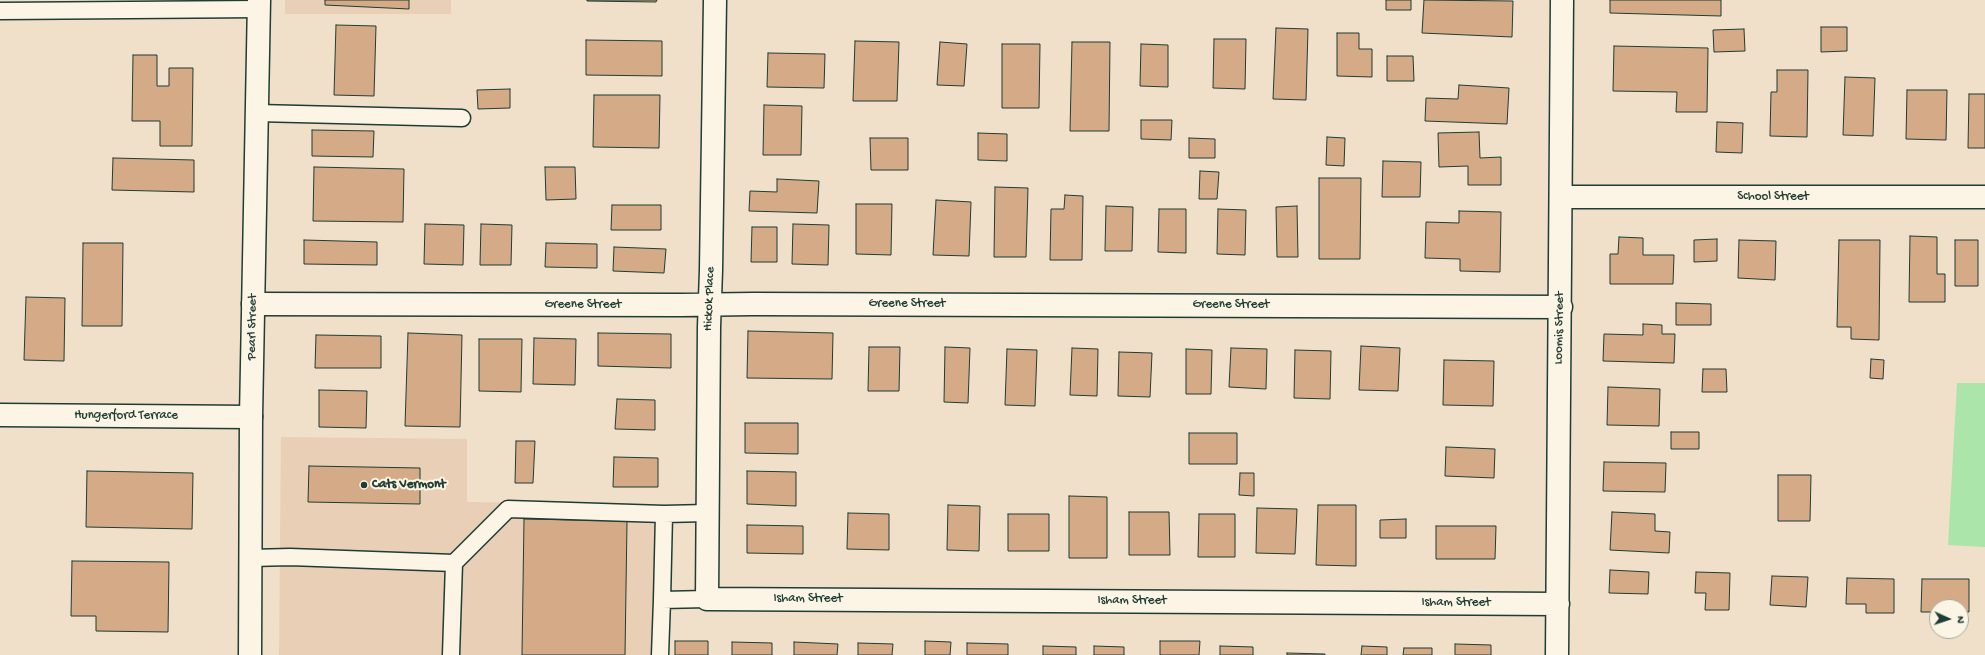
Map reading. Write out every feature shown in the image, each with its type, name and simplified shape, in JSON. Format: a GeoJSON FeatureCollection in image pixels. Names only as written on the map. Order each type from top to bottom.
{"type":"FeatureCollection","features":[{"type":"Feature","properties":{"kind":"street","name":"Hickok Place"},"geometry":{"type":"LineString","coordinates":[[707,599],[715,0]]}},
{"type":"Feature","properties":{"kind":"street","name":"Loomis Street"},"geometry":{"type":"LineString","coordinates":[[1557,655],[1561,307],[1562,0]]}},
{"type":"Feature","properties":{"kind":"street","name":"Pearl Street"},"geometry":{"type":"LineString","coordinates":[[250,655],[251,417],[259,5]]}},
{"type":"Feature","properties":{"kind":"street","name":"School Street"},"geometry":{"type":"LineString","coordinates":[[1561,197],[1985,196]]}},
{"type":"Feature","properties":{"kind":"street","name":"Greene Street"},"geometry":{"type":"LineString","coordinates":[[253,304],[1561,307]]}},
{"type":"Feature","properties":{"kind":"street","name":"Hungerford Terrace"},"geometry":{"type":"LineString","coordinates":[[0,416],[251,417]]}},
{"type":"Feature","properties":{"kind":"street","name":"Isham Street"},"geometry":{"type":"LineString","coordinates":[[707,599],[1558,604]]}},
{"type":"Feature","properties":{"kind":"lane"},"geometry":{"type":"LineString","coordinates":[[0,11],[259,5]]}},
{"type":"Feature","properties":{"kind":"lane"},"geometry":{"type":"LineString","coordinates":[[257,113],[462,118]]}},
{"type":"Feature","properties":{"kind":"lane"},"geometry":{"type":"LineString","coordinates":[[451,655],[454,563],[508,509],[664,514],[707,512]]}},
{"type":"Feature","properties":{"kind":"lane"},"geometry":{"type":"LineString","coordinates":[[660,655],[664,514]]}},
{"type":"Feature","properties":{"kind":"lane"},"geometry":{"type":"LineString","coordinates":[[250,558],[290,557],[454,563]]}},
{"type":"Feature","properties":{"kind":"lane"},"geometry":{"type":"LineString","coordinates":[[662,600],[707,599]]}},
{"type":"Feature","properties":{"kind":"shaded area"},"geometry":{"type":"Polygon","coordinates":[[[285,0],[451,0],[451,14],[285,14],[285,0]]]}},
{"type":"Feature","properties":{"kind":"shaded area"},"geometry":{"type":"Polygon","coordinates":[[[281,437],[467,439],[467,502],[666,505],[663,655],[279,655],[281,437]]]}},
{"type":"Feature","properties":{"kind":"green space"},"geometry":{"type":"Polygon","coordinates":[[[1957,383],[1985,383],[1985,547],[1948,545],[1957,383]]]}},
{"type":"Feature","properties":{"kind":"building"},"geometry":{"type":"Polygon","coordinates":[[[325,0],[409,0],[409,9],[325,5],[325,0]]]}},
{"type":"Feature","properties":{"kind":"building"},"geometry":{"type":"Polygon","coordinates":[[[587,0],[657,0],[656,2],[587,0]]]}},
{"type":"Feature","properties":{"kind":"building"},"geometry":{"type":"Polygon","coordinates":[[[1386,0],[1411,0],[1411,10],[1386,10],[1386,0]]]}},
{"type":"Feature","properties":{"kind":"building"},"geometry":{"type":"Polygon","coordinates":[[[1424,0],[1513,1],[1512,37],[1422,33],[1424,0]]]}},
{"type":"Feature","properties":{"kind":"building"},"geometry":{"type":"Polygon","coordinates":[[[1610,0],[1721,0],[1721,16],[1610,13],[1610,0]]]}},
{"type":"Feature","properties":{"kind":"building"},"geometry":{"type":"Polygon","coordinates":[[[336,25],[376,26],[374,96],[334,95],[336,25]]]}},
{"type":"Feature","properties":{"kind":"building"},"geometry":{"type":"Polygon","coordinates":[[[1821,27],[1847,27],[1847,51],[1821,52],[1821,27]]]}},
{"type":"Feature","properties":{"kind":"building"},"geometry":{"type":"Polygon","coordinates":[[[1276,28],[1308,29],[1306,100],[1273,99],[1276,28]]]}},
{"type":"Feature","properties":{"kind":"building"},"geometry":{"type":"Polygon","coordinates":[[[1744,29],[1745,51],[1714,52],[1713,30],[1744,29]]]}},
{"type":"Feature","properties":{"kind":"building"},"geometry":{"type":"Polygon","coordinates":[[[1337,33],[1359,33],[1359,49],[1372,49],[1372,77],[1337,76],[1337,33]]]}},
{"type":"Feature","properties":{"kind":"building"},"geometry":{"type":"Polygon","coordinates":[[[1214,39],[1246,39],[1245,89],[1213,88],[1214,39]]]}},
{"type":"Feature","properties":{"kind":"building"},"geometry":{"type":"Polygon","coordinates":[[[586,40],[662,41],[662,76],[586,75],[586,40]]]}},
{"type":"Feature","properties":{"kind":"building"},"geometry":{"type":"Polygon","coordinates":[[[855,41],[899,42],[897,101],[853,101],[855,41]]]}},
{"type":"Feature","properties":{"kind":"building"},"geometry":{"type":"Polygon","coordinates":[[[940,42],[967,44],[964,86],[937,85],[940,42]]]}},
{"type":"Feature","properties":{"kind":"building"},"geometry":{"type":"Polygon","coordinates":[[[1072,42],[1110,42],[1109,131],[1070,131],[1072,42]]]}},
{"type":"Feature","properties":{"kind":"building"},"geometry":{"type":"Polygon","coordinates":[[[1002,44],[1040,44],[1039,108],[1002,108],[1002,44]]]}},
{"type":"Feature","properties":{"kind":"building"},"geometry":{"type":"Polygon","coordinates":[[[1141,44],[1168,45],[1168,87],[1140,86],[1141,44]]]}},
{"type":"Feature","properties":{"kind":"building"},"geometry":{"type":"Polygon","coordinates":[[[1614,46],[1708,48],[1707,112],[1676,112],[1677,92],[1613,91],[1614,46]]]}},
{"type":"Feature","properties":{"kind":"building"},"geometry":{"type":"Polygon","coordinates":[[[768,53],[825,54],[824,88],[767,87],[768,53]]]}},
{"type":"Feature","properties":{"kind":"building"},"geometry":{"type":"Polygon","coordinates":[[[133,55],[157,55],[157,86],[169,86],[169,68],[193,68],[192,146],[160,146],[160,121],[132,121],[133,55]]]}},
{"type":"Feature","properties":{"kind":"building"},"geometry":{"type":"Polygon","coordinates":[[[1387,56],[1413,56],[1414,81],[1387,81],[1387,56]]]}},
{"type":"Feature","properties":{"kind":"building"},"geometry":{"type":"Polygon","coordinates":[[[1777,70],[1808,70],[1807,137],[1770,136],[1771,92],[1777,92],[1777,70]]]}},
{"type":"Feature","properties":{"kind":"building"},"geometry":{"type":"Polygon","coordinates":[[[1845,77],[1875,78],[1873,136],[1843,135],[1845,77]]]}},
{"type":"Feature","properties":{"kind":"building"},"geometry":{"type":"Polygon","coordinates":[[[1459,85],[1509,88],[1507,124],[1425,121],[1426,98],[1458,99],[1459,85]]]}},
{"type":"Feature","properties":{"kind":"building"},"geometry":{"type":"Polygon","coordinates":[[[510,89],[510,108],[478,109],[477,90],[510,89]]]}},
{"type":"Feature","properties":{"kind":"building"},"geometry":{"type":"Polygon","coordinates":[[[1907,90],[1947,90],[1946,140],[1906,139],[1907,90]]]}},
{"type":"Feature","properties":{"kind":"building"},"geometry":{"type":"Polygon","coordinates":[[[1969,94],[1985,94],[1985,148],[1968,148],[1969,94]]]}},
{"type":"Feature","properties":{"kind":"building"},"geometry":{"type":"Polygon","coordinates":[[[594,95],[660,95],[659,148],[593,147],[594,95]]]}},
{"type":"Feature","properties":{"kind":"building"},"geometry":{"type":"Polygon","coordinates":[[[764,105],[802,106],[801,155],[763,155],[764,105]]]}},
{"type":"Feature","properties":{"kind":"building"},"geometry":{"type":"Polygon","coordinates":[[[1141,120],[1172,120],[1171,140],[1141,139],[1141,120]]]}},
{"type":"Feature","properties":{"kind":"building"},"geometry":{"type":"Polygon","coordinates":[[[1717,122],[1743,123],[1742,153],[1716,152],[1717,122]]]}},
{"type":"Feature","properties":{"kind":"building"},"geometry":{"type":"Polygon","coordinates":[[[312,130],[374,131],[373,157],[312,156],[312,130]]]}},
{"type":"Feature","properties":{"kind":"building"},"geometry":{"type":"Polygon","coordinates":[[[1479,132],[1480,158],[1501,157],[1501,185],[1468,185],[1468,166],[1439,167],[1438,133],[1479,132]]]}},
{"type":"Feature","properties":{"kind":"building"},"geometry":{"type":"Polygon","coordinates":[[[978,133],[1007,134],[1007,161],[978,160],[978,133]]]}},
{"type":"Feature","properties":{"kind":"building"},"geometry":{"type":"Polygon","coordinates":[[[1327,137],[1345,138],[1344,166],[1326,165],[1327,137]]]}},
{"type":"Feature","properties":{"kind":"building"},"geometry":{"type":"Polygon","coordinates":[[[870,138],[908,138],[908,170],[871,170],[870,138]]]}},
{"type":"Feature","properties":{"kind":"building"},"geometry":{"type":"Polygon","coordinates":[[[1189,138],[1215,139],[1215,158],[1189,158],[1189,138]]]}},
{"type":"Feature","properties":{"kind":"building"},"geometry":{"type":"Polygon","coordinates":[[[113,158],[194,160],[194,192],[112,190],[113,158]]]}},
{"type":"Feature","properties":{"kind":"building"},"geometry":{"type":"Polygon","coordinates":[[[1383,161],[1421,162],[1420,197],[1382,197],[1383,161]]]}},
{"type":"Feature","properties":{"kind":"building"},"geometry":{"type":"Polygon","coordinates":[[[314,167],[404,169],[403,222],[313,221],[314,167]]]}},
{"type":"Feature","properties":{"kind":"building"},"geometry":{"type":"Polygon","coordinates":[[[545,167],[575,167],[576,199],[546,200],[545,167]]]}},
{"type":"Feature","properties":{"kind":"building"},"geometry":{"type":"Polygon","coordinates":[[[1200,171],[1219,172],[1217,199],[1199,199],[1200,171]]]}},
{"type":"Feature","properties":{"kind":"building"},"geometry":{"type":"Polygon","coordinates":[[[1319,178],[1361,178],[1360,259],[1319,259],[1319,178]]]}},
{"type":"Feature","properties":{"kind":"building"},"geometry":{"type":"Polygon","coordinates":[[[777,179],[819,181],[817,213],[749,211],[750,191],[777,192],[777,179]]]}},
{"type":"Feature","properties":{"kind":"building"},"geometry":{"type":"Polygon","coordinates":[[[995,187],[1028,188],[1026,257],[994,257],[995,187]]]}},
{"type":"Feature","properties":{"kind":"building"},"geometry":{"type":"Polygon","coordinates":[[[1065,195],[1083,196],[1082,260],[1050,260],[1051,209],[1064,209],[1065,195]]]}},
{"type":"Feature","properties":{"kind":"building"},"geometry":{"type":"Polygon","coordinates":[[[936,200],[971,202],[969,256],[933,255],[936,200]]]}},
{"type":"Feature","properties":{"kind":"building"},"geometry":{"type":"Polygon","coordinates":[[[856,204],[892,204],[891,255],[856,254],[856,204]]]}},
{"type":"Feature","properties":{"kind":"building"},"geometry":{"type":"Polygon","coordinates":[[[612,205],[661,205],[661,230],[611,230],[612,205]]]}},
{"type":"Feature","properties":{"kind":"building"},"geometry":{"type":"Polygon","coordinates":[[[1106,206],[1133,207],[1132,251],[1105,251],[1106,206]]]}},
{"type":"Feature","properties":{"kind":"building"},"geometry":{"type":"Polygon","coordinates":[[[1297,206],[1298,257],[1277,257],[1276,207],[1297,206]]]}},
{"type":"Feature","properties":{"kind":"building"},"geometry":{"type":"Polygon","coordinates":[[[1159,209],[1186,209],[1186,253],[1158,252],[1159,209]]]}},
{"type":"Feature","properties":{"kind":"building"},"geometry":{"type":"Polygon","coordinates":[[[1218,209],[1246,210],[1245,255],[1217,254],[1218,209]]]}},
{"type":"Feature","properties":{"kind":"building"},"geometry":{"type":"Polygon","coordinates":[[[1459,211],[1501,212],[1500,272],[1460,271],[1460,259],[1425,258],[1426,222],[1459,223],[1459,211]]]}},
{"type":"Feature","properties":{"kind":"building"},"geometry":{"type":"Polygon","coordinates":[[[425,224],[464,225],[463,265],[424,264],[425,224]]]}},
{"type":"Feature","properties":{"kind":"building"},"geometry":{"type":"Polygon","coordinates":[[[481,224],[512,225],[511,265],[480,265],[481,224]]]}},
{"type":"Feature","properties":{"kind":"building"},"geometry":{"type":"Polygon","coordinates":[[[793,224],[829,225],[828,265],[792,264],[793,224]]]}},
{"type":"Feature","properties":{"kind":"building"},"geometry":{"type":"Polygon","coordinates":[[[752,227],[777,227],[777,262],[751,262],[752,227]]]}},
{"type":"Feature","properties":{"kind":"building"},"geometry":{"type":"Polygon","coordinates":[[[1910,236],[1937,237],[1937,274],[1945,274],[1945,302],[1909,302],[1910,236]]]}},
{"type":"Feature","properties":{"kind":"building"},"geometry":{"type":"Polygon","coordinates":[[[1619,237],[1643,238],[1643,255],[1674,255],[1673,284],[1610,284],[1610,254],[1618,254],[1619,237]]]}},
{"type":"Feature","properties":{"kind":"building"},"geometry":{"type":"Polygon","coordinates":[[[1717,239],[1717,261],[1694,262],[1694,240],[1717,239]]]}},
{"type":"Feature","properties":{"kind":"building"},"geometry":{"type":"Polygon","coordinates":[[[304,240],[377,242],[377,265],[304,264],[304,240]]]}},
{"type":"Feature","properties":{"kind":"building"},"geometry":{"type":"Polygon","coordinates":[[[1739,240],[1776,241],[1775,280],[1738,278],[1739,240]]]}},
{"type":"Feature","properties":{"kind":"building"},"geometry":{"type":"Polygon","coordinates":[[[1839,240],[1880,240],[1879,340],[1851,339],[1851,327],[1837,327],[1839,240]]]}},
{"type":"Feature","properties":{"kind":"building"},"geometry":{"type":"Polygon","coordinates":[[[1955,240],[1978,240],[1978,286],[1955,286],[1955,240]]]}},
{"type":"Feature","properties":{"kind":"building"},"geometry":{"type":"Polygon","coordinates":[[[83,243],[123,243],[122,326],[82,326],[83,243]]]}},
{"type":"Feature","properties":{"kind":"building"},"geometry":{"type":"Polygon","coordinates":[[[546,243],[597,244],[597,268],[545,267],[546,243]]]}},
{"type":"Feature","properties":{"kind":"building"},"geometry":{"type":"Polygon","coordinates":[[[614,247],[666,249],[664,273],[613,271],[614,247]]]}},
{"type":"Feature","properties":{"kind":"building"},"geometry":{"type":"Polygon","coordinates":[[[26,297],[65,298],[64,361],[24,360],[26,297]]]}},
{"type":"Feature","properties":{"kind":"building"},"geometry":{"type":"Polygon","coordinates":[[[1676,303],[1711,304],[1711,325],[1676,325],[1676,303]]]}},
{"type":"Feature","properties":{"kind":"building"},"geometry":{"type":"Polygon","coordinates":[[[1643,324],[1662,325],[1662,334],[1675,334],[1674,363],[1603,361],[1604,334],[1643,335],[1643,324]]]}},
{"type":"Feature","properties":{"kind":"building"},"geometry":{"type":"Polygon","coordinates":[[[748,331],[833,333],[832,379],[747,378],[748,331]]]}},
{"type":"Feature","properties":{"kind":"building"},"geometry":{"type":"Polygon","coordinates":[[[408,333],[462,335],[460,427],[405,426],[408,333]]]}},
{"type":"Feature","properties":{"kind":"building"},"geometry":{"type":"Polygon","coordinates":[[[598,333],[671,334],[671,368],[598,366],[598,333]]]}},
{"type":"Feature","properties":{"kind":"building"},"geometry":{"type":"Polygon","coordinates":[[[316,335],[381,336],[381,368],[315,368],[316,335]]]}},
{"type":"Feature","properties":{"kind":"building"},"geometry":{"type":"Polygon","coordinates":[[[534,338],[576,339],[575,385],[533,384],[534,338]]]}},
{"type":"Feature","properties":{"kind":"building"},"geometry":{"type":"Polygon","coordinates":[[[479,339],[522,339],[521,392],[479,391],[479,339]]]}},
{"type":"Feature","properties":{"kind":"building"},"geometry":{"type":"Polygon","coordinates":[[[1361,346],[1400,348],[1398,391],[1359,390],[1361,346]]]}},
{"type":"Feature","properties":{"kind":"building"},"geometry":{"type":"Polygon","coordinates":[[[869,347],[900,347],[899,391],[868,391],[869,347]]]}},
{"type":"Feature","properties":{"kind":"building"},"geometry":{"type":"Polygon","coordinates":[[[945,347],[970,348],[968,403],[944,402],[945,347]]]}},
{"type":"Feature","properties":{"kind":"building"},"geometry":{"type":"Polygon","coordinates":[[[1072,348],[1098,349],[1097,396],[1070,395],[1072,348]]]}},
{"type":"Feature","properties":{"kind":"building"},"geometry":{"type":"Polygon","coordinates":[[[1231,348],[1267,349],[1266,389],[1229,387],[1231,348]]]}},
{"type":"Feature","properties":{"kind":"building"},"geometry":{"type":"Polygon","coordinates":[[[1007,349],[1037,350],[1035,406],[1005,405],[1007,349]]]}},
{"type":"Feature","properties":{"kind":"building"},"geometry":{"type":"Polygon","coordinates":[[[1186,349],[1212,350],[1211,394],[1186,394],[1186,349]]]}},
{"type":"Feature","properties":{"kind":"building"},"geometry":{"type":"Polygon","coordinates":[[[1295,350],[1331,351],[1330,399],[1294,398],[1295,350]]]}},
{"type":"Feature","properties":{"kind":"building"},"geometry":{"type":"Polygon","coordinates":[[[1119,352],[1152,353],[1150,397],[1118,396],[1119,352]]]}},
{"type":"Feature","properties":{"kind":"building"},"geometry":{"type":"Polygon","coordinates":[[[1871,359],[1884,360],[1883,379],[1870,378],[1871,359]]]}},
{"type":"Feature","properties":{"kind":"building"},"geometry":{"type":"Polygon","coordinates":[[[1444,360],[1494,361],[1493,406],[1443,405],[1444,360]]]}},
{"type":"Feature","properties":{"kind":"building"},"geometry":{"type":"Polygon","coordinates":[[[1703,369],[1726,369],[1727,392],[1702,392],[1703,369]]]}},
{"type":"Feature","properties":{"kind":"building"},"geometry":{"type":"Polygon","coordinates":[[[1608,387],[1660,389],[1659,426],[1607,425],[1608,387]]]}},
{"type":"Feature","properties":{"kind":"building"},"geometry":{"type":"Polygon","coordinates":[[[319,390],[367,391],[366,428],[319,427],[319,390]]]}},
{"type":"Feature","properties":{"kind":"building"},"geometry":{"type":"Polygon","coordinates":[[[617,399],[655,400],[655,430],[615,429],[617,399]]]}},
{"type":"Feature","properties":{"kind":"building"},"geometry":{"type":"Polygon","coordinates":[[[745,423],[798,423],[798,454],[745,453],[745,423]]]}},
{"type":"Feature","properties":{"kind":"building"},"geometry":{"type":"Polygon","coordinates":[[[1671,432],[1699,432],[1699,449],[1671,449],[1671,432]]]}},
{"type":"Feature","properties":{"kind":"building"},"geometry":{"type":"Polygon","coordinates":[[[1189,433],[1237,433],[1237,464],[1189,464],[1189,433]]]}},
{"type":"Feature","properties":{"kind":"building"},"geometry":{"type":"Polygon","coordinates":[[[516,441],[535,441],[533,483],[515,483],[516,441]]]}},
{"type":"Feature","properties":{"kind":"building"},"geometry":{"type":"Polygon","coordinates":[[[1446,447],[1495,449],[1494,478],[1445,476],[1446,447]]]}},
{"type":"Feature","properties":{"kind":"building"},"geometry":{"type":"Polygon","coordinates":[[[614,457],[658,458],[658,487],[613,487],[614,457]]]}},
{"type":"Feature","properties":{"kind":"building"},"geometry":{"type":"Polygon","coordinates":[[[1604,462],[1666,463],[1665,492],[1603,491],[1604,462]]]}},
{"type":"Feature","properties":{"kind":"building","name":"Cats Vermont"},"geometry":{"type":"Polygon","coordinates":[[[309,466],[420,468],[420,504],[308,502],[309,466]]]}},
{"type":"Feature","properties":{"kind":"building"},"geometry":{"type":"Polygon","coordinates":[[[87,471],[193,473],[192,529],[86,527],[87,471]]]}},
{"type":"Feature","properties":{"kind":"building"},"geometry":{"type":"Polygon","coordinates":[[[747,471],[796,472],[796,506],[747,504],[747,471]]]}},
{"type":"Feature","properties":{"kind":"building"},"geometry":{"type":"Polygon","coordinates":[[[1240,473],[1254,473],[1254,496],[1239,495],[1240,473]]]}},
{"type":"Feature","properties":{"kind":"building"},"geometry":{"type":"Polygon","coordinates":[[[1778,475],[1811,475],[1810,521],[1778,521],[1778,475]]]}},
{"type":"Feature","properties":{"kind":"building"},"geometry":{"type":"Polygon","coordinates":[[[1069,496],[1107,497],[1107,558],[1069,558],[1069,496]]]}},
{"type":"Feature","properties":{"kind":"building"},"geometry":{"type":"Polygon","coordinates":[[[948,505],[980,506],[979,551],[947,550],[948,505]]]}},
{"type":"Feature","properties":{"kind":"building"},"geometry":{"type":"Polygon","coordinates":[[[1318,505],[1356,505],[1356,566],[1316,565],[1318,505]]]}},
{"type":"Feature","properties":{"kind":"building"},"geometry":{"type":"Polygon","coordinates":[[[1257,508],[1297,509],[1295,554],[1256,553],[1257,508]]]}},
{"type":"Feature","properties":{"kind":"building"},"geometry":{"type":"Polygon","coordinates":[[[1129,512],[1169,512],[1170,555],[1129,555],[1129,512]]]}},
{"type":"Feature","properties":{"kind":"building"},"geometry":{"type":"Polygon","coordinates":[[[1612,512],[1655,514],[1655,531],[1670,532],[1669,553],[1610,550],[1612,512]]]}},
{"type":"Feature","properties":{"kind":"building"},"geometry":{"type":"Polygon","coordinates":[[[848,513],[889,514],[889,550],[847,549],[848,513]]]}},
{"type":"Feature","properties":{"kind":"building"},"geometry":{"type":"Polygon","coordinates":[[[1008,514],[1049,514],[1049,551],[1008,551],[1008,514]]]}},
{"type":"Feature","properties":{"kind":"building"},"geometry":{"type":"Polygon","coordinates":[[[1199,514],[1235,514],[1235,557],[1198,557],[1199,514]]]}},
{"type":"Feature","properties":{"kind":"building"},"geometry":{"type":"Polygon","coordinates":[[[524,519],[627,521],[625,655],[522,655],[524,519]]]}},
{"type":"Feature","properties":{"kind":"building"},"geometry":{"type":"Polygon","coordinates":[[[1406,519],[1406,538],[1380,538],[1380,520],[1406,519]]]}},
{"type":"Feature","properties":{"kind":"building"},"geometry":{"type":"Polygon","coordinates":[[[747,525],[803,526],[803,554],[747,553],[747,525]]]}},
{"type":"Feature","properties":{"kind":"building"},"geometry":{"type":"Polygon","coordinates":[[[1436,526],[1496,526],[1495,559],[1436,559],[1436,526]]]}},
{"type":"Feature","properties":{"kind":"building"},"geometry":{"type":"Polygon","coordinates":[[[72,561],[169,562],[168,632],[96,631],[96,616],[71,616],[72,561]]]}},
{"type":"Feature","properties":{"kind":"building"},"geometry":{"type":"Polygon","coordinates":[[[1610,570],[1649,572],[1648,594],[1609,593],[1610,570]]]}},
{"type":"Feature","properties":{"kind":"building"},"geometry":{"type":"Polygon","coordinates":[[[1696,572],[1730,573],[1729,610],[1705,610],[1706,593],[1695,593],[1696,572]]]}},
{"type":"Feature","properties":{"kind":"building"},"geometry":{"type":"Polygon","coordinates":[[[1772,576],[1808,577],[1806,607],[1770,605],[1772,576]]]}},
{"type":"Feature","properties":{"kind":"building"},"geometry":{"type":"Polygon","coordinates":[[[1847,578],[1894,579],[1894,613],[1866,613],[1866,604],[1846,604],[1847,578]]]}},
{"type":"Feature","properties":{"kind":"building"},"geometry":{"type":"Polygon","coordinates":[[[1922,579],[1969,579],[1969,599],[1929,599],[1929,612],[1921,612],[1922,579]]]}},
{"type":"Feature","properties":{"kind":"building"},"geometry":{"type":"Polygon","coordinates":[[[675,641],[708,641],[708,655],[675,655],[675,641]]]}},
{"type":"Feature","properties":{"kind":"building"},"geometry":{"type":"Polygon","coordinates":[[[925,641],[951,642],[950,655],[925,655],[925,641]]]}},
{"type":"Feature","properties":{"kind":"building"},"geometry":{"type":"Polygon","coordinates":[[[1160,641],[1200,641],[1199,655],[1160,655],[1160,641]]]}},
{"type":"Feature","properties":{"kind":"building"},"geometry":{"type":"Polygon","coordinates":[[[732,642],[772,643],[772,655],[732,655],[732,642]]]}},
{"type":"Feature","properties":{"kind":"building"},"geometry":{"type":"Polygon","coordinates":[[[794,642],[838,644],[837,655],[794,655],[794,642]]]}},
{"type":"Feature","properties":{"kind":"building"},"geometry":{"type":"Polygon","coordinates":[[[858,643],[893,644],[892,655],[858,655],[858,643]]]}},
{"type":"Feature","properties":{"kind":"building"},"geometry":{"type":"Polygon","coordinates":[[[967,643],[1008,644],[1008,655],[967,655],[967,643]]]}},
{"type":"Feature","properties":{"kind":"building"},"geometry":{"type":"Polygon","coordinates":[[[1455,644],[1491,645],[1491,655],[1455,655],[1455,644]]]}},
{"type":"Feature","properties":{"kind":"building"},"geometry":{"type":"Polygon","coordinates":[[[1043,646],[1076,647],[1076,655],[1043,655],[1043,646]]]}},
{"type":"Feature","properties":{"kind":"building"},"geometry":{"type":"Polygon","coordinates":[[[1094,646],[1124,647],[1124,655],[1094,655],[1094,646]]]}},
{"type":"Feature","properties":{"kind":"building"},"geometry":{"type":"Polygon","coordinates":[[[1220,646],[1253,647],[1253,655],[1220,655],[1220,646]]]}},
{"type":"Feature","properties":{"kind":"building"},"geometry":{"type":"Polygon","coordinates":[[[1362,646],[1387,647],[1387,655],[1361,655],[1362,646]]]}},
{"type":"Feature","properties":{"kind":"building"},"geometry":{"type":"Polygon","coordinates":[[[1404,648],[1432,648],[1432,655],[1403,655],[1404,648]]]}},
{"type":"Feature","properties":{"kind":"building"},"geometry":{"type":"Polygon","coordinates":[[[1287,653],[1325,654],[1325,655],[1287,655],[1287,653]]]}},
{"type":"Feature","properties":{"kind":"place","name":"Cats Vermont"},"geometry":{"type":"Point","coordinates":[364,485]}}]}
